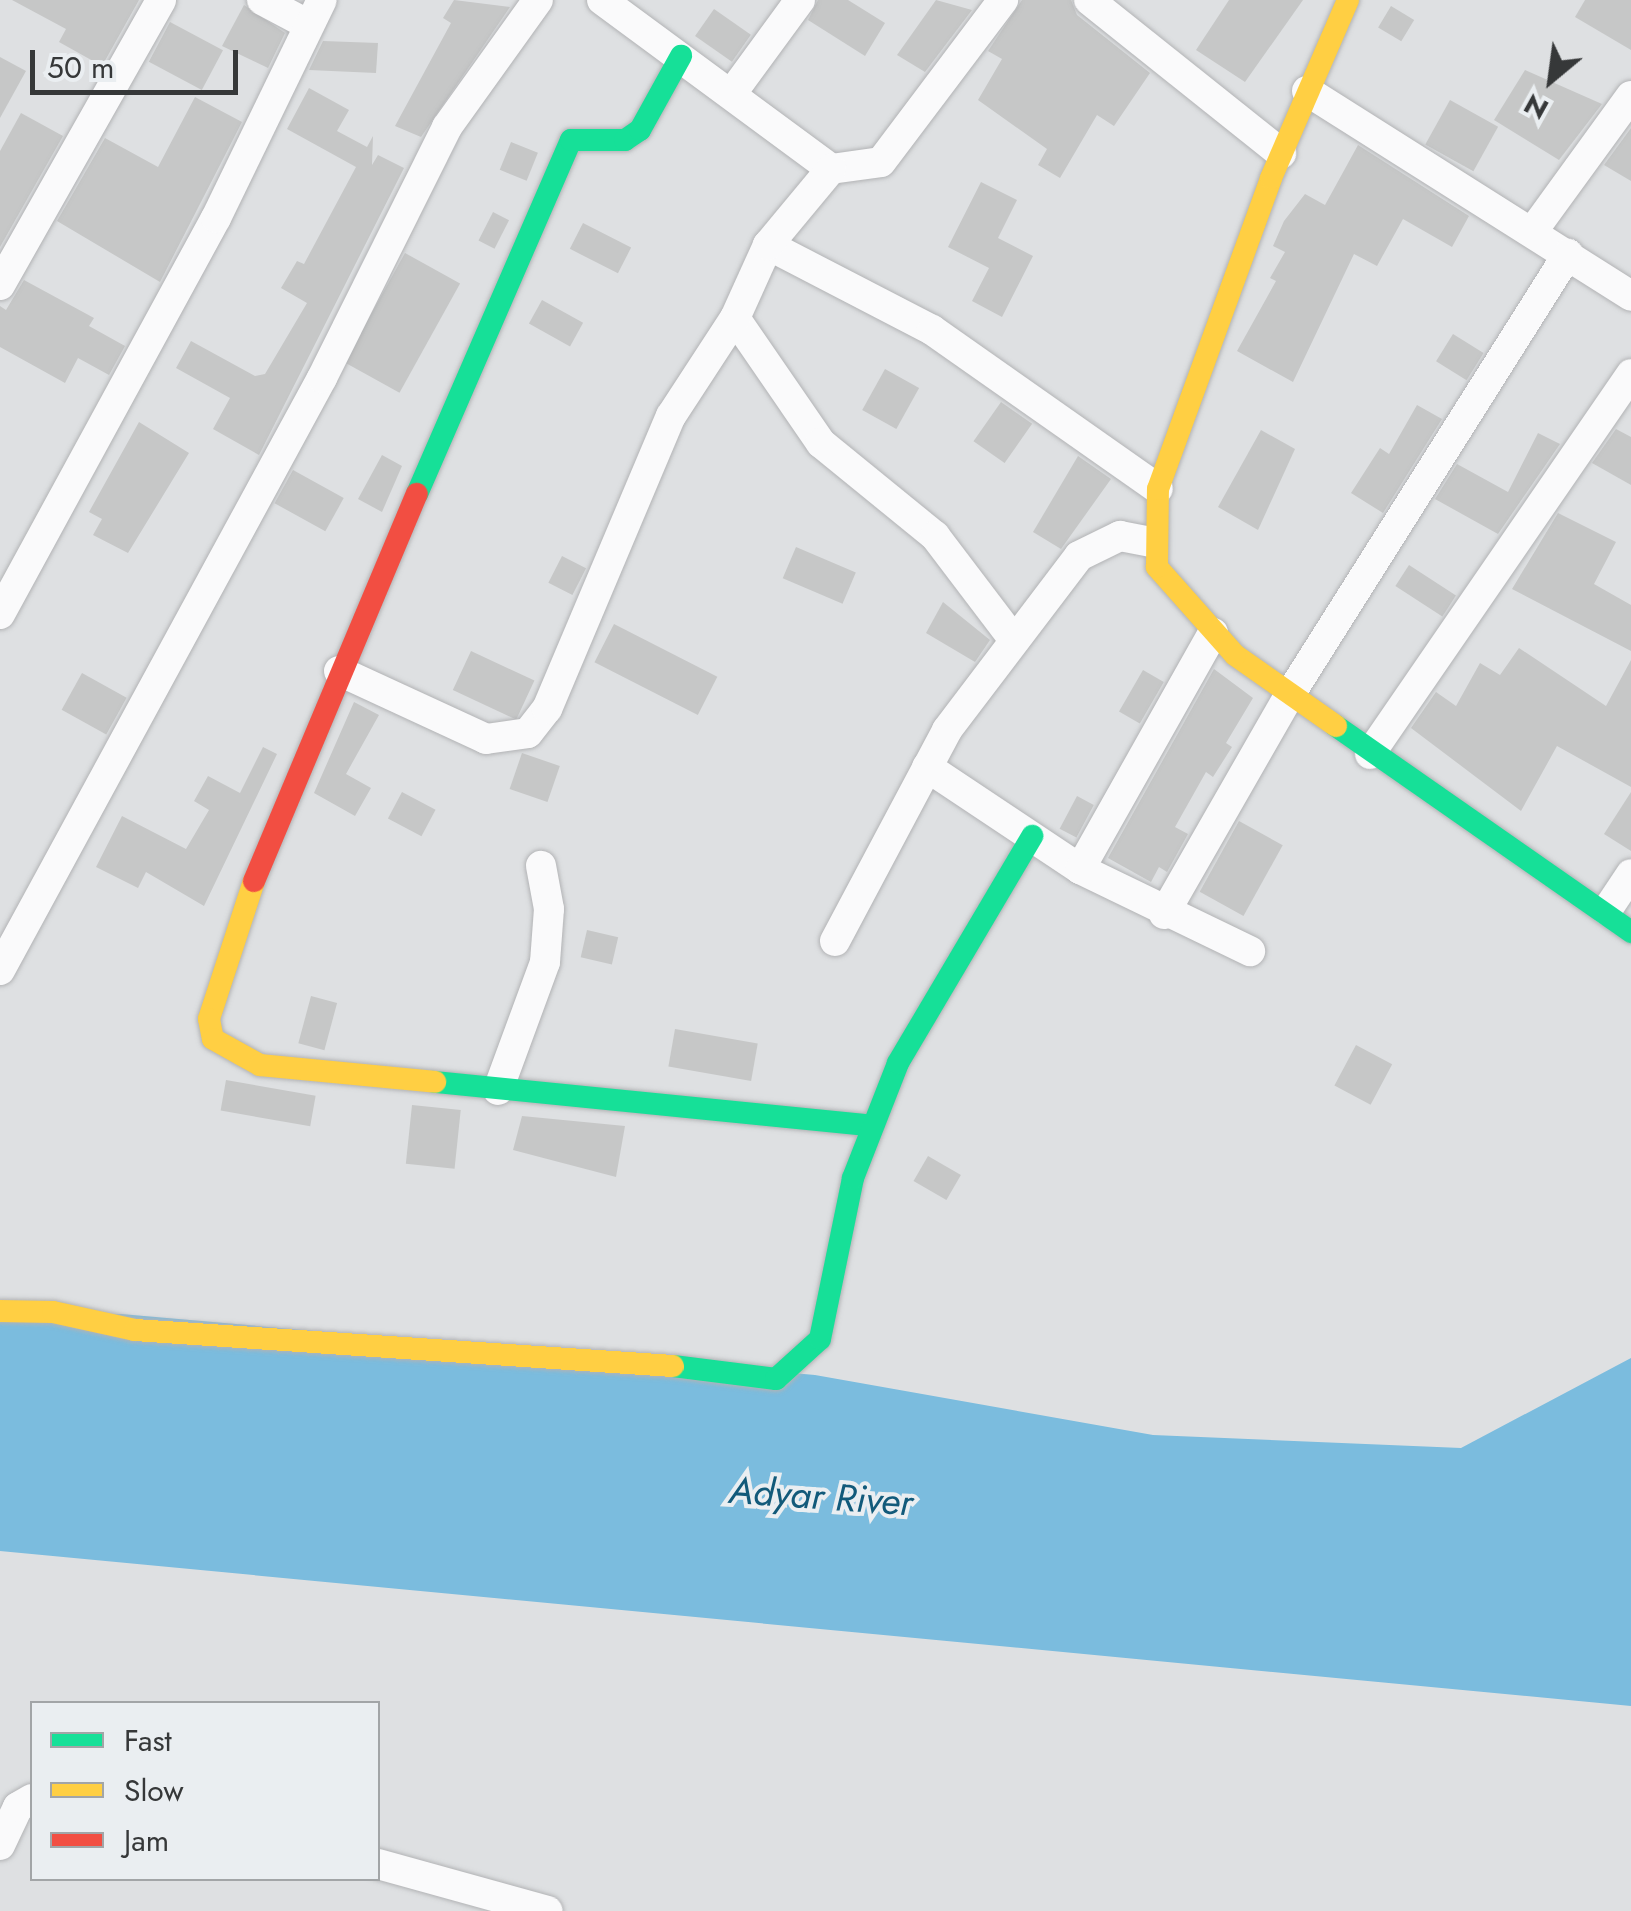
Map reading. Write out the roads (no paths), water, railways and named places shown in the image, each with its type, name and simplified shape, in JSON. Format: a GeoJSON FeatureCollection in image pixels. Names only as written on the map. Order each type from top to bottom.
{"type":"FeatureCollection","features":[{"type":"Feature","properties":{"kind":"street"},"geometry":{"type":"LineString","coordinates":[[0,285],[161,0]]}},
{"type":"Feature","properties":{"kind":"street"},"geometry":{"type":"LineString","coordinates":[[0,614],[216,218],[315,12],[262,0]]}},
{"type":"Feature","properties":{"kind":"street"},"geometry":{"type":"LineString","coordinates":[[0,970],[322,378],[447,126],[538,0]]}},
{"type":"Feature","properties":{"kind":"street"},"geometry":{"type":"LineString","coordinates":[[602,0],[732,92],[832,170]]}},
{"type":"Feature","properties":{"kind":"street"},"geometry":{"type":"LineString","coordinates":[[732,92],[800,0]]}},
{"type":"Feature","properties":{"kind":"street"},"geometry":{"type":"LineString","coordinates":[[339,671],[486,739],[528,733],[547,709],[671,416],[735,318],[768,245],[832,170],[881,162],[1003,0]]}},
{"type":"Feature","properties":{"kind":"street"},"geometry":{"type":"LineString","coordinates":[[1089,0],[1280,153]]}},
{"type":"Feature","properties":{"kind":"street"},"geometry":{"type":"LineString","coordinates":[[1348,0],[1280,153],[1158,488],[1152,542],[1175,594],[1213,633],[1289,696],[1607,910],[1631,932]]}},
{"type":"Feature","properties":{"kind":"street"},"geometry":{"type":"LineString","coordinates":[[681,56],[640,130],[625,140],[572,140],[339,671],[216,983],[213,1039],[260,1065],[869,1125]]}},
{"type":"Feature","properties":{"kind":"street"},"geometry":{"type":"LineString","coordinates":[[1306,91],[1535,228],[1631,296]]}},
{"type":"Feature","properties":{"kind":"street"},"geometry":{"type":"LineString","coordinates":[[1535,228],[1631,96]]}},
{"type":"Feature","properties":{"kind":"street"},"geometry":{"type":"LineString","coordinates":[[768,245],[932,330],[1158,488]]}},
{"type":"Feature","properties":{"kind":"street"},"geometry":{"type":"LineString","coordinates":[[1164,914],[1289,696],[1568,254]]}},
{"type":"Feature","properties":{"kind":"street"},"geometry":{"type":"LineString","coordinates":[[735,318],[837,462],[935,536],[1014,640]]}},
{"type":"Feature","properties":{"kind":"street"},"geometry":{"type":"LineString","coordinates":[[1370,754],[1631,374]]}},
{"type":"Feature","properties":{"kind":"street"},"geometry":{"type":"LineString","coordinates":[[836,942],[927,766],[1014,640],[1098,541],[1152,542]]}},
{"type":"Feature","properties":{"kind":"street"},"geometry":{"type":"LineString","coordinates":[[1080,869],[1213,633]]}},
{"type":"Feature","properties":{"kind":"street"},"geometry":{"type":"LineString","coordinates":[[927,766],[1080,869],[1164,914],[1250,951]]}},
{"type":"Feature","properties":{"kind":"street"},"geometry":{"type":"LineString","coordinates":[[0,1311],[53,1312],[135,1330],[574,1354],[776,1379],[820,1339],[869,1125],[921,1018],[1032,836]]}},
{"type":"Feature","properties":{"kind":"street"},"geometry":{"type":"LineString","coordinates":[[498,1090],[545,962],[548,909],[540,866]]}},
{"type":"Feature","properties":{"kind":"street"},"geometry":{"type":"LineString","coordinates":[[1607,910],[1631,874]]}},
{"type":"Feature","properties":{"kind":"street"},"geometry":{"type":"LineString","coordinates":[[0,1845],[18,1807],[30,1800]]}},
{"type":"Feature","properties":{"kind":"street"},"geometry":{"type":"LineString","coordinates":[[380,1865],[548,1911]]}},
{"type":"Feature","properties":{"kind":"water","name":"Adyar River"},"geometry":{"type":"Polygon","coordinates":[[[121,1314],[815,1375],[1153,1435],[1461,1448],[1631,1358],[1631,1706],[0,1551],[0,1320],[121,1314]]]}}]}
